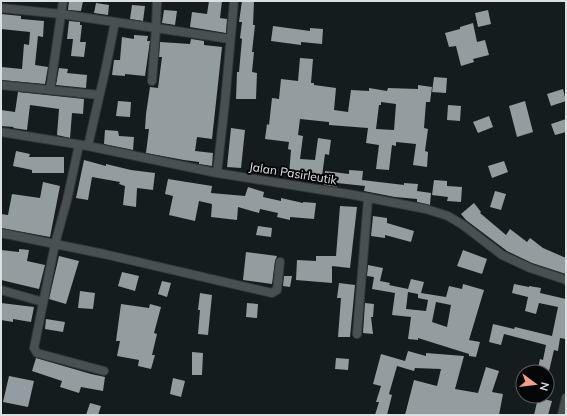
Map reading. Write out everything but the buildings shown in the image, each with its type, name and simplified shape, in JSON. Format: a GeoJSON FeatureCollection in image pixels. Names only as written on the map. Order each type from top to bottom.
{"type":"FeatureCollection","features":[{"type":"Feature","properties":{"kind":"street"},"geometry":{"type":"LineString","coordinates":[[50,90],[63,1]]}},
{"type":"Feature","properties":{"kind":"street"},"geometry":{"type":"LineString","coordinates":[[152,81],[157,1]]}},
{"type":"Feature","properties":{"kind":"street"},"geometry":{"type":"LineString","coordinates":[[217,173],[226,102],[234,1]]}},
{"type":"Feature","properties":{"kind":"street"},"geometry":{"type":"LineString","coordinates":[[1,8],[61,14],[230,39]]}},
{"type":"Feature","properties":{"kind":"street"},"geometry":{"type":"LineString","coordinates":[[88,146],[106,67],[114,22]]}},
{"type":"Feature","properties":{"kind":"street"},"geometry":{"type":"LineString","coordinates":[[1,85],[99,95]]}},
{"type":"Feature","properties":{"kind":"street","name":"Jalan Pasirleutik"},"geometry":{"type":"LineString","coordinates":[[1,132],[88,146],[217,173],[347,194],[426,209],[448,216],[463,225],[502,255],[530,268],[566,280]]}},
{"type":"Feature","properties":{"kind":"street"},"geometry":{"type":"LineString","coordinates":[[79,145],[67,200],[55,244],[34,345],[35,351],[104,371]]}},
{"type":"Feature","properties":{"kind":"street"},"geometry":{"type":"LineString","coordinates":[[357,334],[368,199]]}},
{"type":"Feature","properties":{"kind":"street"},"geometry":{"type":"LineString","coordinates":[[1,233],[272,293],[277,290],[280,262]]}},
{"type":"Feature","properties":{"kind":"street"},"geometry":{"type":"LineString","coordinates":[[1,290],[43,302]]}},
{"type":"Feature","properties":{"kind":"street"},"geometry":{"type":"LineString","coordinates":[[562,415],[566,398]]}}]}
